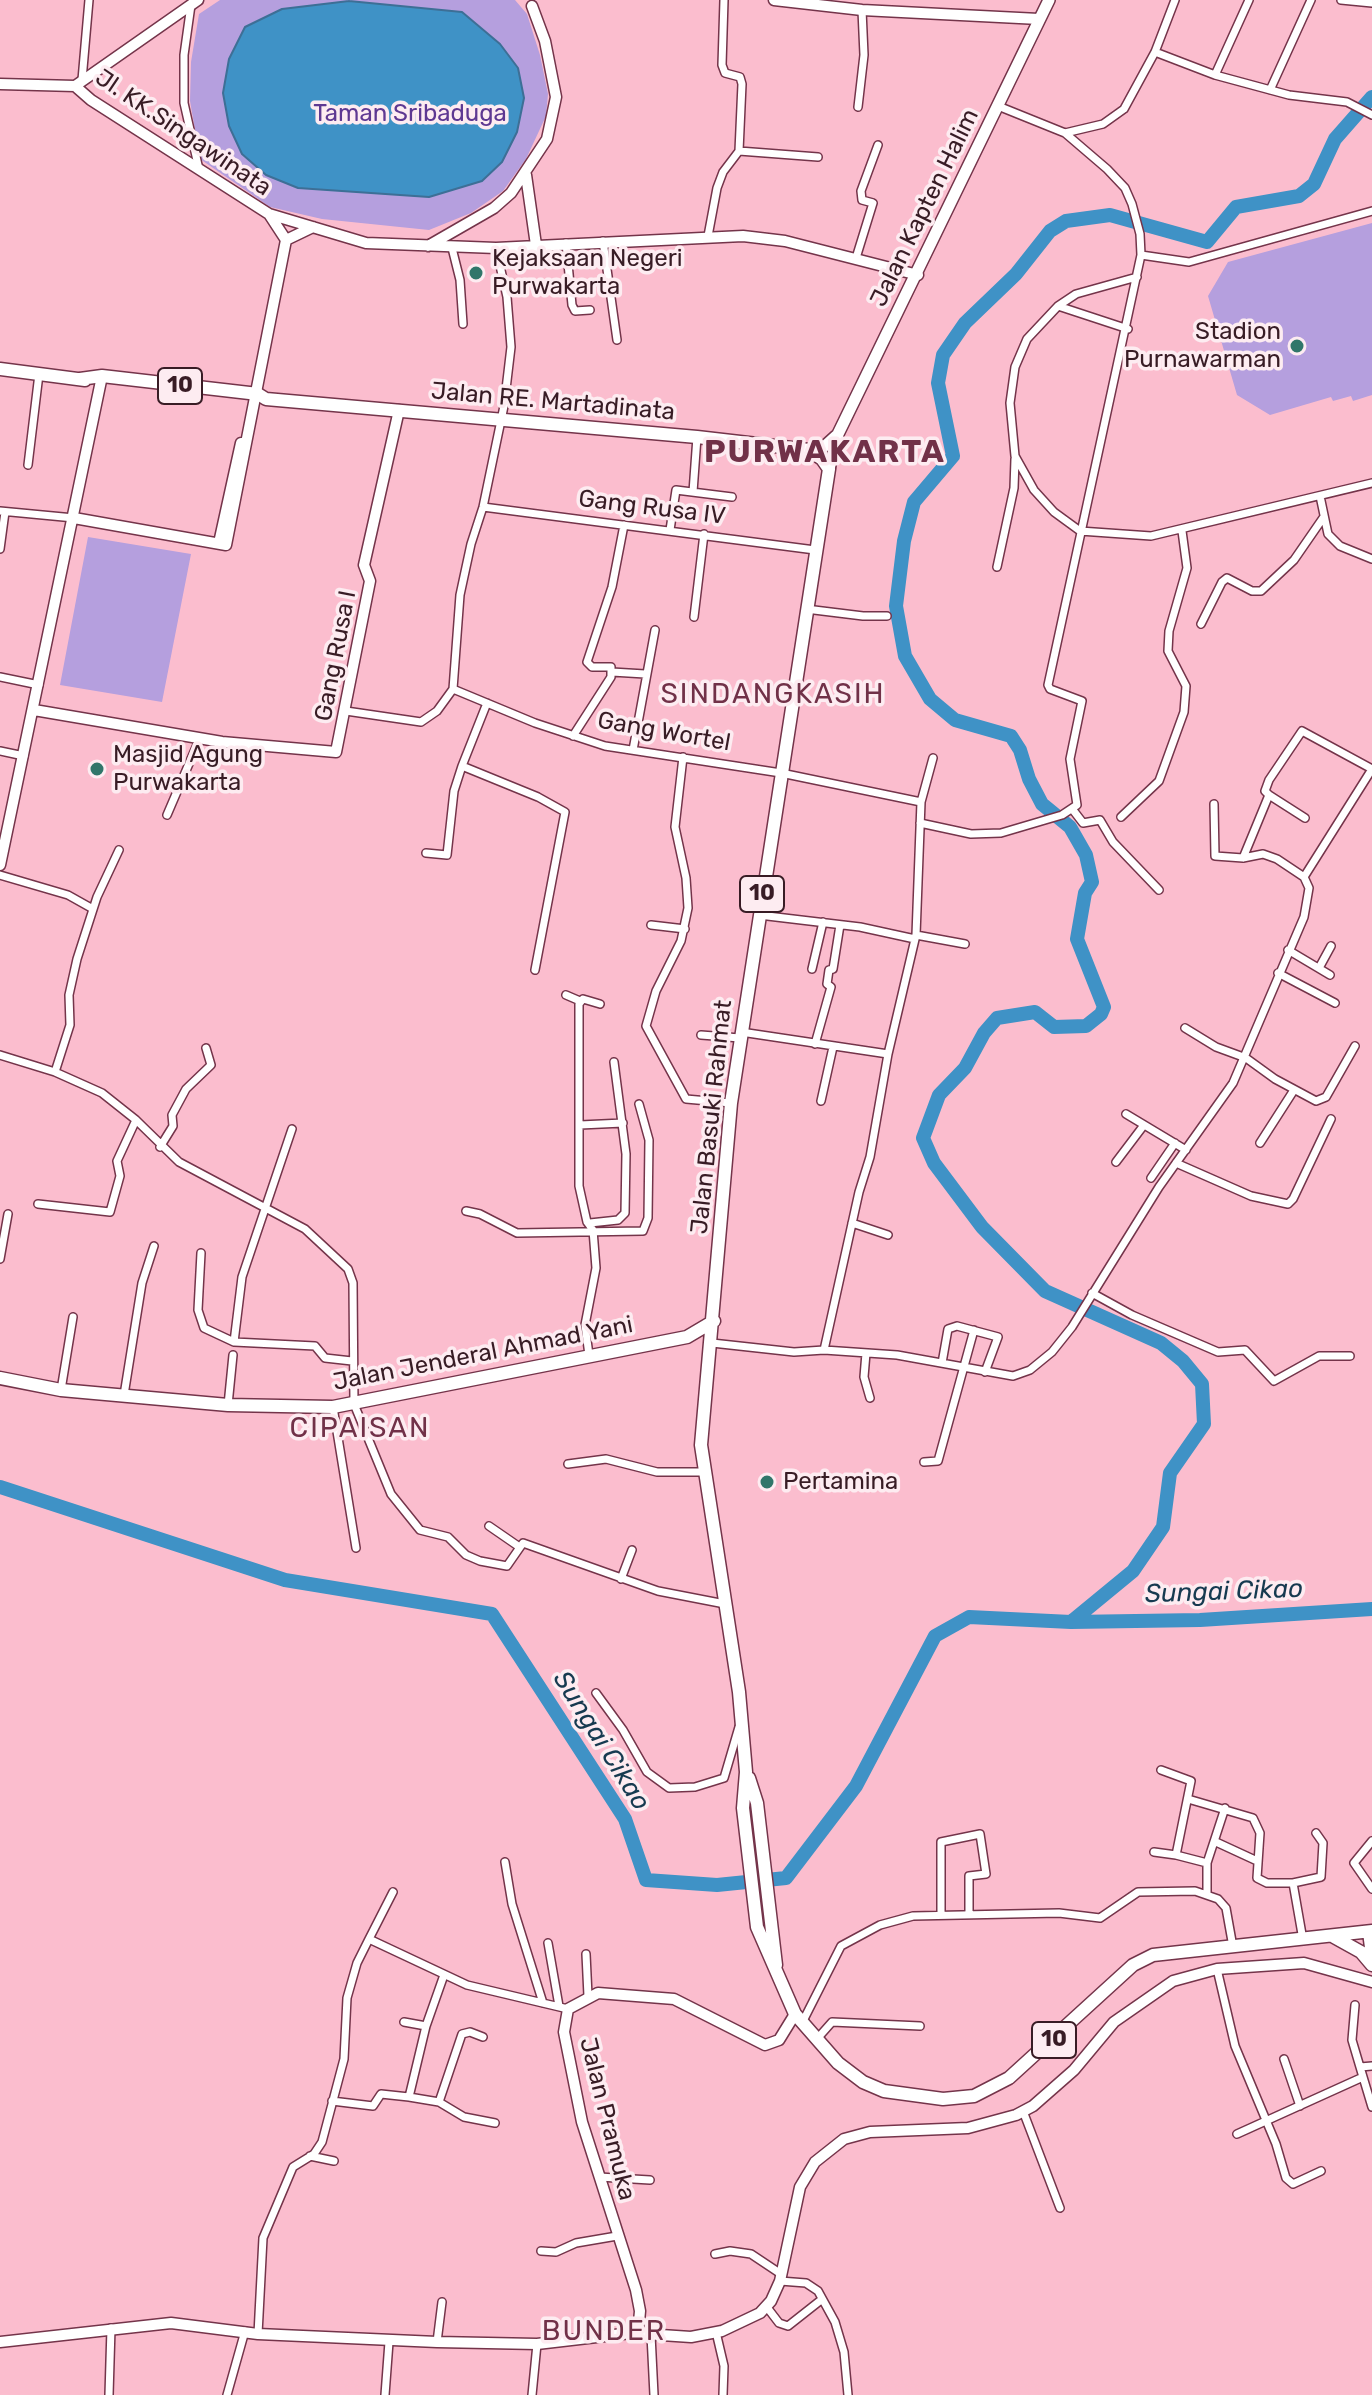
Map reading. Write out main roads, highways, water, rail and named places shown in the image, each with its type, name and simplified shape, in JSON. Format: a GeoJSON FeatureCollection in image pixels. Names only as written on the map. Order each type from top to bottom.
{"type":"FeatureCollection","features":[{"type":"Feature","properties":{"kind":"highway","name":"Jalan RE. Martadinata"},"geometry":{"type":"LineString","coordinates":[[0,369],[257,398],[697,437],[809,450]]}},
{"type":"Feature","properties":{"kind":"highway"},"geometry":{"type":"LineString","coordinates":[[809,450],[829,469]]}},
{"type":"Feature","properties":{"kind":"highway","name":"Jalan Basuki Rahmat"},"geometry":{"type":"LineString","coordinates":[[829,469],[731,1103],[701,1445],[741,1721],[746,1772],[746,1843],[753,1913],[777,1978],[805,2026],[848,2072],[884,2091],[933,2099],[974,2096],[992,2089],[1029,2064],[1142,1959],[1181,1950],[1370,1931]]}},
{"type":"Feature","properties":{"kind":"highway","name":"Jalan Jenderal Ahmad Yani"},"geometry":{"type":"LineString","coordinates":[[0,1378],[61,1390],[228,1405],[333,1407],[687,1337],[714,1321]]}},
{"type":"Feature","properties":{"kind":"highway"},"geometry":{"type":"LineString","coordinates":[[687,1337],[711,1348]]}},
{"type":"Feature","properties":{"kind":"highway","name":"Jalan Basuki Rahmat"},"geometry":{"type":"LineString","coordinates":[[746,1772],[757,1803],[777,1978]]}},
{"type":"Feature","properties":{"kind":"highway"},"geometry":{"type":"LineString","coordinates":[[1370,1931],[1372,1955]]}},
{"type":"Feature","properties":{"kind":"highway"},"geometry":{"type":"LineString","coordinates":[[1331,1936],[1361,1952],[1372,1965]]}},
{"type":"Feature","properties":{"kind":"main road","name":"Jalan Kapten Halim"},"geometry":{"type":"LineString","coordinates":[[829,469],[838,434],[918,275],[1049,0]]}},
{"type":"Feature","properties":{"kind":"main road"},"geometry":{"type":"LineString","coordinates":[[809,450],[825,446],[838,434]]}},
{"type":"Feature","properties":{"kind":"water","name":"Taman Sribaduga"},"geometry":{"type":"Polygon","coordinates":[[[349,1],[462,12],[500,44],[518,68],[524,98],[517,132],[502,162],[482,181],[429,197],[298,188],[266,175],[242,154],[229,126],[223,93],[229,59],[245,27],[282,9],[349,1]]]}},
{"type":"Feature","properties":{"kind":"waterway"},"geometry":{"type":"LineString","coordinates":[[1071,1622],[1133,1571],[1163,1527],[1170,1473],[1204,1424],[1202,1384],[1183,1361],[1161,1343],[1045,1291],[982,1227],[934,1163],[923,1138],[939,1095],[965,1068],[984,1033],[997,1018],[1035,1012],[1054,1027],[1086,1026],[1101,1014],[1104,1007],[1077,939],[1085,893],[1092,882],[1086,855],[1070,827],[1042,804],[1011,736],[955,720],[930,699],[905,656],[896,606],[904,541],[914,502],[953,456],[938,383],[943,355],[965,323],[1016,274],[1050,231],[1066,221],[1110,215],[1207,242],[1236,207],[1299,196],[1314,184],[1335,139],[1372,97]]}},
{"type":"Feature","properties":{"kind":"waterway","name":"Sungai Cikao"},"geometry":{"type":"LineString","coordinates":[[0,1487],[285,1580],[492,1614],[625,1819],[646,1880],[717,1885],[786,1878],[856,1786],[935,1636],[969,1617],[1071,1622],[1200,1620],[1372,1609]]}},
{"type":"Feature","properties":{"kind":"place","name":"Kejaksaan Negeri Purwakarta"},"geometry":{"type":"Point","coordinates":[476,273]}},
{"type":"Feature","properties":{"kind":"place","name":"Stadion Purnawarman"},"geometry":{"type":"Point","coordinates":[1297,346]}},
{"type":"Feature","properties":{"kind":"place","name":"Masjid Agung Purwakarta"},"geometry":{"type":"Point","coordinates":[97,769]}},
{"type":"Feature","properties":{"kind":"place","name":"Pertamina"},"geometry":{"type":"Point","coordinates":[767,1482]}},
{"type":"Feature","properties":{"kind":"district","name":"PURWAKARTA"},"geometry":{"type":"Point","coordinates":[825,453]}},
{"type":"Feature","properties":{"kind":"district","name":"SINDANGKASIH"},"geometry":{"type":"Point","coordinates":[773,695]}},
{"type":"Feature","properties":{"kind":"district","name":"CIPAISAN"},"geometry":{"type":"Point","coordinates":[360,1429]}},
{"type":"Feature","properties":{"kind":"district","name":"BUNDER"},"geometry":{"type":"Point","coordinates":[604,2332]}}]}
